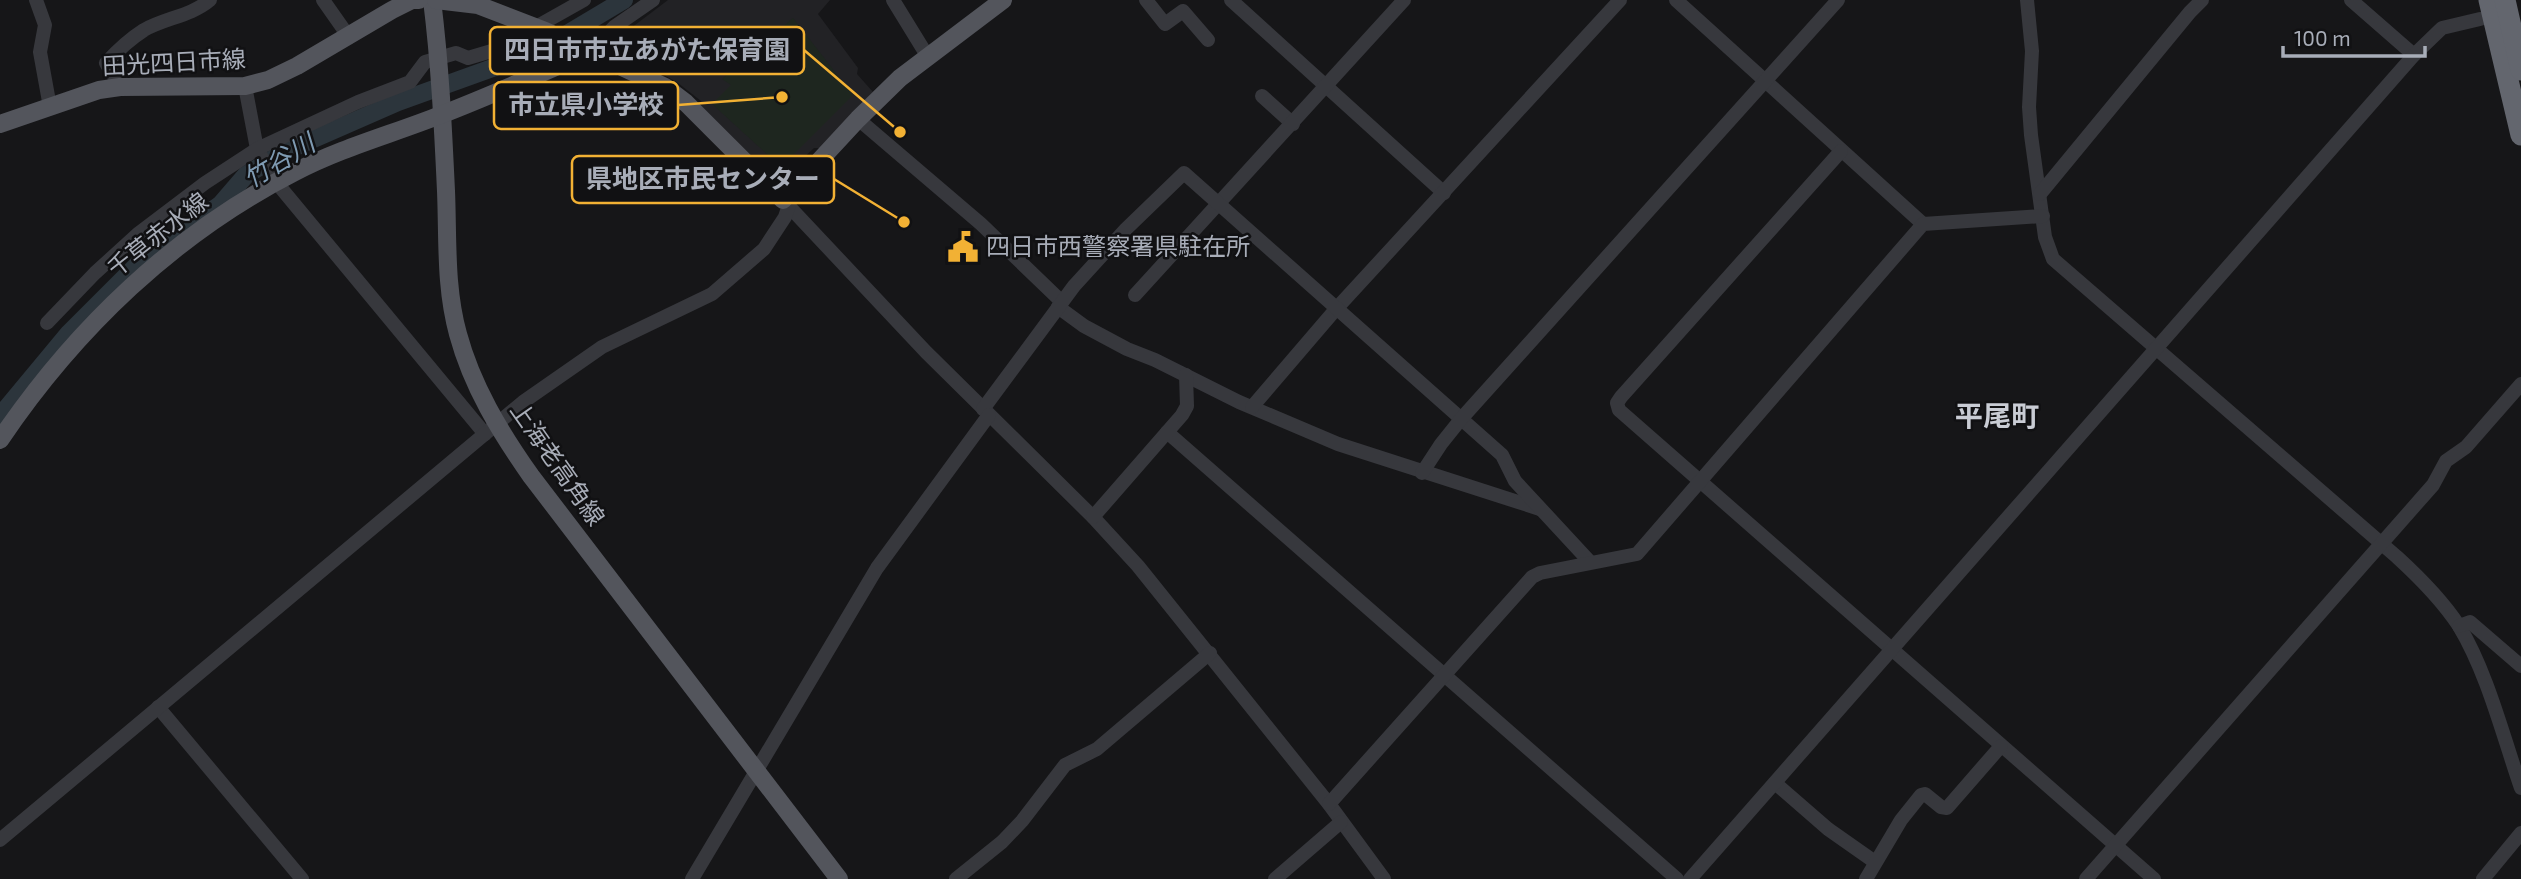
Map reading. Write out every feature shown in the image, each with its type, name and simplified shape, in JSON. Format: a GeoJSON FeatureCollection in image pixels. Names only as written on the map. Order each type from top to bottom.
{"type":"FeatureCollection","features":[{"type":"Feature","properties":{"kind":"highway"},"geometry":{"type":"LineString","coordinates":[[2504,0],[2521,70]]}},
{"type":"Feature","properties":{"kind":"highway"},"geometry":{"type":"LineString","coordinates":[[2485,9],[2521,135]]}},
{"type":"Feature","properties":{"kind":"main road","name":"田光四日市線"},"geometry":{"type":"LineString","coordinates":[[0,124],[99,90],[120,87],[245,86],[268,80],[349,37],[392,10],[412,0],[419,0]]}},
{"type":"Feature","properties":{"kind":"main road"},"geometry":{"type":"LineString","coordinates":[[434,0],[478,5],[541,29],[676,94],[786,203],[858,119],[900,78],[1003,0]]}},
{"type":"Feature","properties":{"kind":"main road","name":"上海老高角線"},"geometry":{"type":"LineString","coordinates":[[434,0],[453,313],[491,429],[531,475],[839,879]]}},
{"type":"Feature","properties":{"kind":"main road","name":"千草赤水線"},"geometry":{"type":"LineString","coordinates":[[0,440],[21,409],[103,312],[200,230],[274,179],[586,50]]}},
{"type":"Feature","properties":{"kind":"street"},"geometry":{"type":"LineString","coordinates":[[36,0],[45,25],[40,52],[50,107]]}},
{"type":"Feature","properties":{"kind":"street"},"geometry":{"type":"LineString","coordinates":[[120,87],[106,63],[120,49],[145,29],[202,7],[210,0]]}},
{"type":"Feature","properties":{"kind":"street"},"geometry":{"type":"LineString","coordinates":[[323,0],[349,37]]}},
{"type":"Feature","properties":{"kind":"street"},"geometry":{"type":"LineString","coordinates":[[47,323],[139,233],[205,183],[257,149],[358,102],[410,82],[425,62],[456,52],[468,58],[495,50],[541,29],[584,0]]}},
{"type":"Feature","properties":{"kind":"street"},"geometry":{"type":"LineString","coordinates":[[586,50],[653,0]]}},
{"type":"Feature","properties":{"kind":"street"},"geometry":{"type":"LineString","coordinates":[[893,0],[928,57]]}},
{"type":"Feature","properties":{"kind":"street"},"geometry":{"type":"LineString","coordinates":[[1146,0],[1165,24],[1184,5],[1208,40]]}},
{"type":"Feature","properties":{"kind":"street"},"geometry":{"type":"LineString","coordinates":[[1231,0],[1444,193]]}},
{"type":"Feature","properties":{"kind":"street"},"geometry":{"type":"LineString","coordinates":[[1135,295],[1221,204],[1404,0]]}},
{"type":"Feature","properties":{"kind":"street"},"geometry":{"type":"LineString","coordinates":[[1252,407],[1336,309],[1620,0]]}},
{"type":"Feature","properties":{"kind":"street"},"geometry":{"type":"LineString","coordinates":[[1676,0],[1923,225]]}},
{"type":"Feature","properties":{"kind":"street"},"geometry":{"type":"LineString","coordinates":[[1422,473],[1461,419],[1838,0]]}},
{"type":"Feature","properties":{"kind":"street"},"geometry":{"type":"LineString","coordinates":[[2027,0],[2032,51],[2029,107],[2045,237],[2053,259],[2424,582],[2459,626],[2479,667],[2521,788]]}},
{"type":"Feature","properties":{"kind":"street"},"geometry":{"type":"LineString","coordinates":[[2040,194],[2090,130],[2202,0]]}},
{"type":"Feature","properties":{"kind":"street"},"geometry":{"type":"LineString","coordinates":[[2351,0],[2414,55]]}},
{"type":"Feature","properties":{"kind":"street"},"geometry":{"type":"LineString","coordinates":[[1690,879],[2414,55],[2442,28],[2485,9]]}},
{"type":"Feature","properties":{"kind":"street"},"geometry":{"type":"LineString","coordinates":[[245,86],[257,149],[274,179],[491,429]]}},
{"type":"Feature","properties":{"kind":"street"},"geometry":{"type":"LineString","coordinates":[[1262,96],[1293,124]]}},
{"type":"Feature","properties":{"kind":"street"},"geometry":{"type":"LineString","coordinates":[[858,119],[981,224],[1084,326],[1127,349],[1338,444],[1541,509]]}},
{"type":"Feature","properties":{"kind":"street"},"geometry":{"type":"LineString","coordinates":[[1841,151],[1617,403],[1619,410],[2154,879]]}},
{"type":"Feature","properties":{"kind":"street"},"geometry":{"type":"LineString","coordinates":[[692,879],[877,568],[1060,304],[1126,229],[1184,173],[1502,455],[1515,481],[1590,562]]}},
{"type":"Feature","properties":{"kind":"street"},"geometry":{"type":"LineString","coordinates":[[786,203],[926,352],[1093,517],[1138,566],[1329,804],[1384,879]]}},
{"type":"Feature","properties":{"kind":"street"},"geometry":{"type":"LineString","coordinates":[[0,840],[555,377],[602,347],[712,294],[764,249],[785,217],[786,203]]}},
{"type":"Feature","properties":{"kind":"street"},"geometry":{"type":"LineString","coordinates":[[1329,804],[1532,577],[1539,573],[1637,554],[1923,225],[2043,216]]}},
{"type":"Feature","properties":{"kind":"street"},"geometry":{"type":"LineString","coordinates":[[1093,517],[1187,406],[1186,374]]}},
{"type":"Feature","properties":{"kind":"street"},"geometry":{"type":"LineString","coordinates":[[2086,879],[2433,485],[2446,461],[2466,447],[2521,384]]}},
{"type":"Feature","properties":{"kind":"street"},"geometry":{"type":"LineString","coordinates":[[1167,432],[1677,879]]}},
{"type":"Feature","properties":{"kind":"street"},"geometry":{"type":"LineString","coordinates":[[2459,626],[2470,622],[2521,666]]}},
{"type":"Feature","properties":{"kind":"street"},"geometry":{"type":"LineString","coordinates":[[956,879],[1002,842],[1022,821],[1065,765],[1097,749],[1210,653]]}},
{"type":"Feature","properties":{"kind":"street"},"geometry":{"type":"LineString","coordinates":[[158,707],[302,879]]}},
{"type":"Feature","properties":{"kind":"street"},"geometry":{"type":"LineString","coordinates":[[1867,879],[1901,820],[1921,794],[1947,808],[2001,746]]}},
{"type":"Feature","properties":{"kind":"street"},"geometry":{"type":"LineString","coordinates":[[1775,783],[1828,829],[1875,862]]}},
{"type":"Feature","properties":{"kind":"street"},"geometry":{"type":"LineString","coordinates":[[1275,879],[1341,822]]}},
{"type":"Feature","properties":{"kind":"street"},"geometry":{"type":"LineString","coordinates":[[2483,879],[2521,833]]}},
{"type":"Feature","properties":{"kind":"shaded area"},"geometry":{"type":"Polygon","coordinates":[[[668,0],[830,0],[818,14],[858,68],[857,74],[873,92],[820,148],[814,148],[797,164],[797,173],[782,187],[698,106],[701,101],[678,83],[610,44],[668,0]]]}},
{"type":"Feature","properties":{"kind":"shaded area"},"geometry":{"type":"Polygon","coordinates":[[[793,18],[853,95],[781,167],[712,104],[731,85],[722,79],[793,18]]]}},
{"type":"Feature","properties":{"kind":"waterway","name":"竹谷川"},"geometry":{"type":"LineString","coordinates":[[0,416],[69,333],[140,262],[221,204],[246,175],[286,151],[398,102],[547,46],[624,0]]}},
{"type":"Feature","properties":{"kind":"place","name":"市立県小学校"},"geometry":{"type":"Point","coordinates":[782,97]}},
{"type":"Feature","properties":{"kind":"place","name":"四日市市立あがた保育園"},"geometry":{"type":"Point","coordinates":[900,132]}},
{"type":"Feature","properties":{"kind":"place","name":"県地区市民センター"},"geometry":{"type":"Point","coordinates":[904,222]}},
{"type":"Feature","properties":{"kind":"place","name":"四日市西警察署県駐在所"},"geometry":{"type":"Point","coordinates":[963,247]}},
{"type":"Feature","properties":{"kind":"district","name":"平尾町"},"geometry":{"type":"Point","coordinates":[1997,416]}}]}
